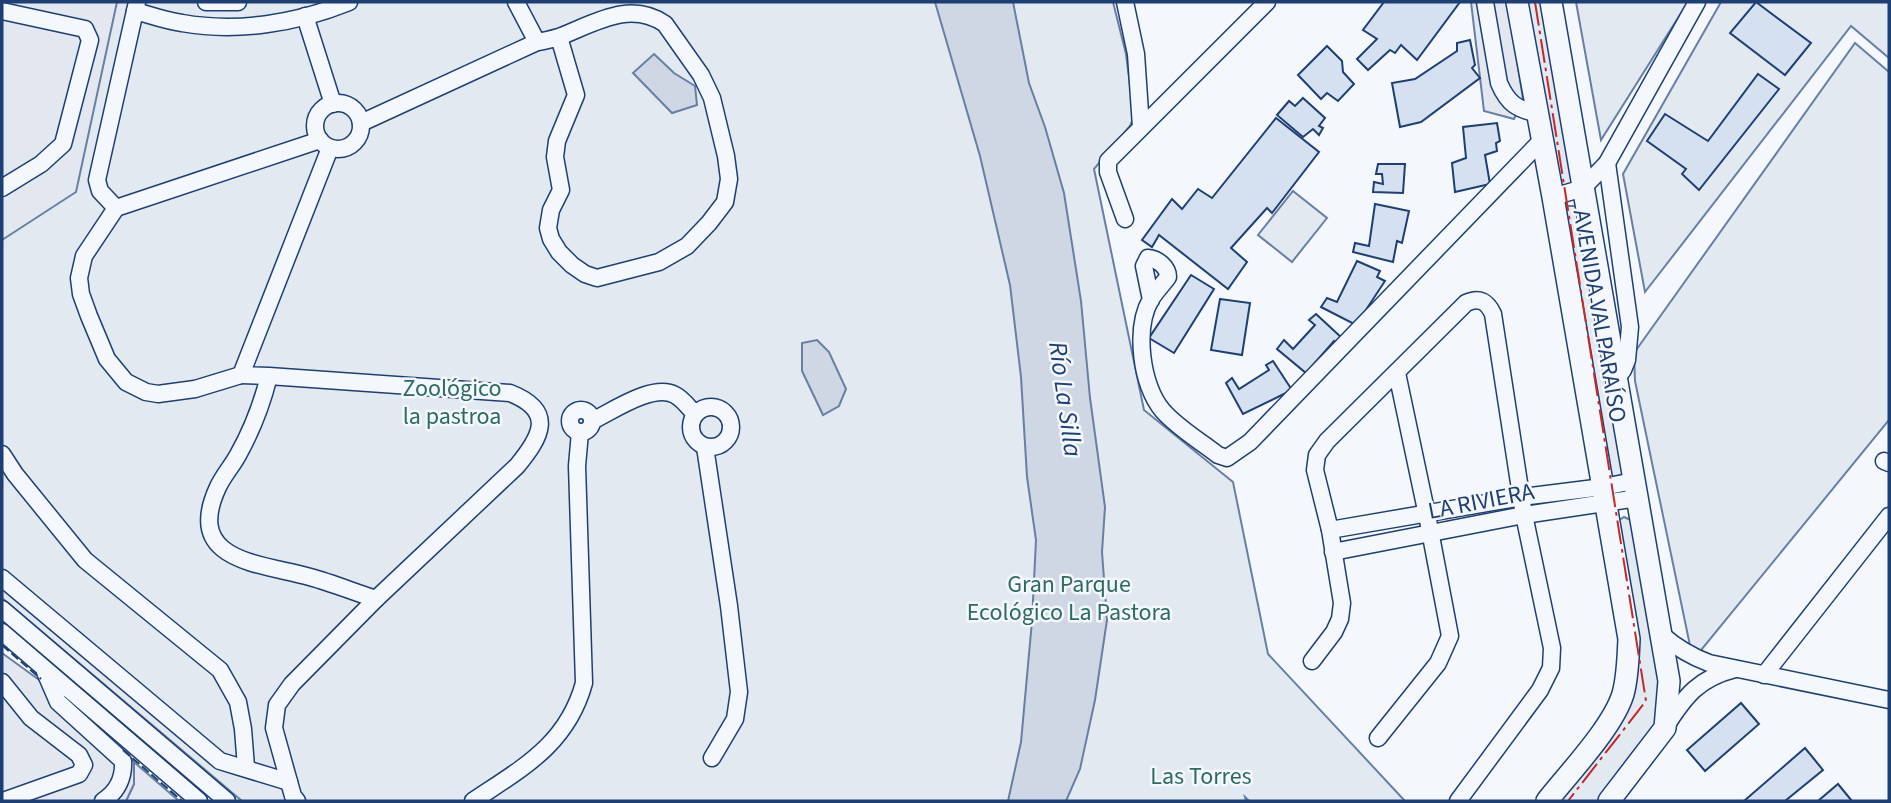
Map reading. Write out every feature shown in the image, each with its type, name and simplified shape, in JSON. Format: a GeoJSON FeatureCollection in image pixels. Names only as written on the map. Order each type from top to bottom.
{"type":"FeatureCollection","features":[{"type":"Feature","properties":{"kind":"main road","name":"AVENIDA VALPARAÍSO"},"geometry":{"type":"LineString","coordinates":[[1517,2],[1629,639],[1623,695],[1609,721],[1547,801]]}},
{"type":"Feature","properties":{"kind":"main road","name":"AVENIDA VALPARAÍSO"},"geometry":{"type":"LineString","coordinates":[[1551,2],[1662,635],[1669,681],[1665,728]]}},
{"type":"Feature","properties":{"kind":"main road"},"geometry":{"type":"LineString","coordinates":[[1609,801],[1665,728]]}},
{"type":"Feature","properties":{"kind":"street"},"geometry":{"type":"LineString","coordinates":[[205,2],[238,2]]}},
{"type":"Feature","properties":{"kind":"street"},"geometry":{"type":"LineString","coordinates":[[116,208],[100,191],[97,180],[136,6],[183,24],[239,27],[280,23],[349,2]]}},
{"type":"Feature","properties":{"kind":"street"},"geometry":{"type":"LineString","coordinates":[[516,2],[537,42]]}},
{"type":"Feature","properties":{"kind":"street"},"geometry":{"type":"LineString","coordinates":[[1125,2],[1136,54],[1141,127]]}},
{"type":"Feature","properties":{"kind":"street"},"geometry":{"type":"LineString","coordinates":[[1125,219],[1108,172],[1108,161],[1267,2]]}},
{"type":"Feature","properties":{"kind":"street"},"geometry":{"type":"LineString","coordinates":[[1485,2],[1499,83],[1504,94],[1520,110],[1538,114]]}},
{"type":"Feature","properties":{"kind":"street"},"geometry":{"type":"LineString","coordinates":[[1553,197],[1583,188],[1607,163],[1697,2]]}},
{"type":"Feature","properties":{"kind":"street"},"geometry":{"type":"LineString","coordinates":[[361,123],[537,42],[559,37],[606,13],[623,7],[637,6],[646,9],[657,15],[665,24],[708,86],[726,156],[729,179],[725,202],[709,223],[687,246],[659,262],[597,278],[572,265],[551,239],[548,220],[561,190],[555,157],[558,141],[576,95],[559,37]]}},
{"type":"Feature","properties":{"kind":"street"},"geometry":{"type":"LineString","coordinates":[[2,11],[85,29],[90,40],[62,145],[41,164],[2,188]]}},
{"type":"Feature","properties":{"kind":"street"},"geometry":{"type":"LineString","coordinates":[[305,16],[333,104]]}},
{"type":"Feature","properties":{"kind":"street"},"geometry":{"type":"LineString","coordinates":[[297,801],[274,728],[277,705],[292,684],[376,599],[517,466],[534,445],[540,432],[541,419],[529,403],[510,393],[269,376],[241,375],[195,389],[158,394],[146,392],[127,382],[113,368],[89,316],[81,294],[79,278],[84,256],[116,208],[325,144],[340,149],[356,141],[360,132],[358,114],[351,107],[342,103],[323,109],[317,118],[315,130],[325,144]]}},
{"type":"Feature","properties":{"kind":"street"},"geometry":{"type":"LineString","coordinates":[[1151,300],[1143,322],[1142,339],[1151,393],[1166,414],[1218,455],[1227,458],[1250,442],[1542,140]]}},
{"type":"Feature","properties":{"kind":"street"},"geometry":{"type":"LineString","coordinates":[[241,375],[325,144]]}},
{"type":"Feature","properties":{"kind":"street"},"geometry":{"type":"LineString","coordinates":[[1607,163],[1630,327],[1627,360],[1616,379]]}},
{"type":"Feature","properties":{"kind":"street"},"geometry":{"type":"LineString","coordinates":[[1312,661],[1334,632],[1340,619],[1342,603],[1315,470],[1317,455],[1327,441],[1466,303],[1475,298],[1484,301],[1493,314],[1524,515],[1552,648],[1551,668],[1540,690],[1458,801]]}},
{"type":"Feature","properties":{"kind":"street"},"geometry":{"type":"LineString","coordinates":[[1378,738],[1438,663],[1450,636],[1396,373]]}},
{"type":"Feature","properties":{"kind":"street"},"geometry":{"type":"LineString","coordinates":[[269,376],[262,405],[239,454],[218,487],[207,519],[211,535],[239,560],[311,577],[376,599]]}},
{"type":"Feature","properties":{"kind":"street"},"geometry":{"type":"LineString","coordinates":[[473,801],[546,750],[569,721],[579,703],[584,683],[577,466],[586,427],[646,394],[662,391],[675,394],[695,414]]}},
{"type":"Feature","properties":{"kind":"street"},"geometry":{"type":"LineString","coordinates":[[705,447],[721,446],[727,440],[732,425],[729,417],[717,407],[701,409],[691,422],[693,437],[705,447],[729,606],[738,692],[735,719],[712,758]]}},
{"type":"Feature","properties":{"kind":"street"},"geometry":{"type":"LineString","coordinates":[[2,454],[85,560],[220,670],[238,702],[246,768]]}},
{"type":"Feature","properties":{"kind":"street","name":"LA RIVIERA"},"geometry":{"type":"LineString","coordinates":[[1333,552],[1524,515],[1636,489]]}},
{"type":"Feature","properties":{"kind":"street","name":"LA RIVIERA"},"geometry":{"type":"LineString","coordinates":[[1329,530],[1522,497],[1604,496]]}},
{"type":"Feature","properties":{"kind":"street"},"geometry":{"type":"LineString","coordinates":[[1764,675],[1889,516]]}},
{"type":"Feature","properties":{"kind":"street"},"geometry":{"type":"LineString","coordinates":[[2,578],[220,761],[289,782]]}},
{"type":"Feature","properties":{"kind":"street"},"geometry":{"type":"LineString","coordinates":[[2,609],[227,801]]}},
{"type":"Feature","properties":{"kind":"street"},"geometry":{"type":"LineString","coordinates":[[2,632],[199,801]]}},
{"type":"Feature","properties":{"kind":"street"},"geometry":{"type":"LineString","coordinates":[[1662,635],[1691,657],[1889,700]]}},
{"type":"Feature","properties":{"kind":"street"},"geometry":{"type":"LineString","coordinates":[[1665,728],[1682,702],[1700,684],[1717,674],[1737,669]]}},
{"type":"Feature","properties":{"kind":"street"},"geometry":{"type":"LineString","coordinates":[[44,670],[58,702],[123,761],[120,782],[114,792],[103,801]]}},
{"type":"Feature","properties":{"kind":"street"},"geometry":{"type":"LineString","coordinates":[[2,682],[31,718],[79,755],[84,765],[79,774],[2,801]]}},
{"type":"Feature","properties":{"kind":"green space","name":"Zoológico la pastroa"},"geometry":{"type":"Polygon","coordinates":[[[2,2],[1113,2],[1126,54],[1134,116],[1130,126],[1094,169],[1144,410],[1233,482],[1268,654],[1405,801],[1249,801],[1245,797],[1246,801],[242,801],[2,598],[2,2]]]}},
{"type":"Feature","properties":{"kind":"green space"},"geometry":{"type":"Polygon","coordinates":[[[1525,2],[1549,2],[1578,177],[1569,188],[1557,188],[1525,2]]]}},
{"type":"Feature","properties":{"kind":"green space"},"geometry":{"type":"Polygon","coordinates":[[[1576,2],[1688,2],[1601,140],[1576,2]]]}},
{"type":"Feature","properties":{"kind":"green space"},"geometry":{"type":"Polygon","coordinates":[[[1721,2],[1889,2],[1889,58],[1851,26],[1645,292],[1623,174],[1721,2]]]}},
{"type":"Feature","properties":{"kind":"green space"},"geometry":{"type":"Polygon","coordinates":[[[1855,43],[1889,72],[1889,420],[1693,660],[1635,381],[1634,353],[1855,43]]]}},
{"type":"Feature","properties":{"kind":"green space"},"geometry":{"type":"Polygon","coordinates":[[[1293,191],[1327,218],[1292,262],[1258,235],[1293,191]]]}},
{"type":"Feature","properties":{"kind":"green space"},"geometry":{"type":"Polygon","coordinates":[[[1567,206],[1575,206],[1581,213],[1627,478],[1612,485],[1562,212],[1567,206]]]}},
{"type":"Feature","properties":{"kind":"green space"},"geometry":{"type":"Polygon","coordinates":[[[1624,517],[1633,521],[1658,663],[1661,710],[1651,735],[1599,801],[1557,801],[1627,697],[1615,523],[1624,517]]]}},
{"type":"Feature","properties":{"kind":"green space"},"geometry":{"type":"Polygon","coordinates":[[[134,762],[179,801],[126,801],[134,784],[134,762]]]}},
{"type":"Feature","properties":{"kind":"shaded area"},"geometry":{"type":"Polygon","coordinates":[[[2,2],[117,2],[76,192],[2,240],[2,2]]]}},
{"type":"Feature","properties":{"kind":"shaded area"},"geometry":{"type":"Polygon","coordinates":[[[1471,2],[1508,2],[1523,99],[1514,119],[1484,111],[1471,2]]]}},
{"type":"Feature","properties":{"kind":"shaded area"},"geometry":{"type":"Polygon","coordinates":[[[2,653],[42,682],[134,762],[134,784],[126,801],[2,801],[2,653]]]}},
{"type":"Feature","properties":{"kind":"water","name":"Río La Silla"},"geometry":{"type":"Polygon","coordinates":[[[935,2],[1013,2],[1029,83],[1064,193],[1081,301],[1090,398],[1105,507],[1102,552],[1107,620],[1095,700],[1080,769],[1066,801],[1008,801],[1021,742],[1036,540],[1027,477],[1021,377],[1010,285],[980,156],[935,2]]]}},
{"type":"Feature","properties":{"kind":"water"},"geometry":{"type":"Polygon","coordinates":[[[654,54],[674,73],[695,86],[697,105],[672,113],[633,73],[654,54]]]}},
{"type":"Feature","properties":{"kind":"water"},"geometry":{"type":"Polygon","coordinates":[[[817,340],[829,352],[846,389],[839,406],[823,415],[802,371],[802,343],[817,340]]]}},
{"type":"Feature","properties":{"kind":"building"},"geometry":{"type":"Polygon","coordinates":[[[1384,2],[1460,2],[1417,60],[1401,45],[1395,53],[1390,50],[1368,70],[1357,59],[1377,39],[1363,30],[1384,2]]]}},
{"type":"Feature","properties":{"kind":"building"},"geometry":{"type":"Polygon","coordinates":[[[1756,2],[1811,43],[1785,75],[1730,33],[1756,2]]]}},
{"type":"Feature","properties":{"kind":"building"},"geometry":{"type":"Polygon","coordinates":[[[1470,40],[1475,65],[1472,68],[1480,78],[1421,122],[1400,127],[1392,83],[1415,79],[1457,51],[1457,43],[1470,40]]]}},
{"type":"Feature","properties":{"kind":"building"},"geometry":{"type":"Polygon","coordinates":[[[1327,46],[1342,61],[1343,72],[1354,84],[1338,101],[1327,93],[1321,99],[1298,75],[1327,46]]]}},
{"type":"Feature","properties":{"kind":"building"},"geometry":{"type":"Polygon","coordinates":[[[1758,74],[1779,89],[1699,190],[1682,174],[1686,169],[1647,141],[1665,114],[1708,141],[1758,74]]]}},
{"type":"Feature","properties":{"kind":"building"},"geometry":{"type":"Polygon","coordinates":[[[1303,98],[1325,118],[1319,126],[1323,128],[1319,135],[1313,129],[1303,137],[1277,115],[1289,101],[1295,106],[1303,98]]]}},
{"type":"Feature","properties":{"kind":"building"},"geometry":{"type":"Polygon","coordinates":[[[1276,118],[1319,152],[1272,213],[1267,208],[1231,248],[1247,262],[1228,289],[1159,235],[1152,247],[1142,240],[1172,199],[1182,209],[1198,189],[1212,198],[1276,118]]]}},
{"type":"Feature","properties":{"kind":"building"},"geometry":{"type":"Polygon","coordinates":[[[1497,123],[1500,141],[1496,143],[1497,151],[1485,155],[1490,184],[1455,192],[1452,163],[1466,158],[1463,127],[1497,123]]]}},
{"type":"Feature","properties":{"kind":"building"},"geometry":{"type":"Polygon","coordinates":[[[1378,164],[1405,164],[1403,193],[1373,192],[1374,182],[1383,184],[1382,174],[1376,174],[1378,164]]]}},
{"type":"Feature","properties":{"kind":"building"},"geometry":{"type":"Polygon","coordinates":[[[1375,204],[1409,211],[1402,243],[1397,241],[1393,262],[1353,252],[1355,243],[1369,246],[1375,204]]]}},
{"type":"Feature","properties":{"kind":"building"},"geometry":{"type":"Polygon","coordinates":[[[1357,261],[1380,271],[1377,277],[1385,281],[1356,325],[1321,307],[1327,298],[1337,302],[1357,261]]]}},
{"type":"Feature","properties":{"kind":"building"},"geometry":{"type":"Polygon","coordinates":[[[1191,275],[1214,289],[1174,353],[1149,338],[1191,275]]]}},
{"type":"Feature","properties":{"kind":"building"},"geometry":{"type":"Polygon","coordinates":[[[1220,299],[1250,303],[1242,355],[1211,350],[1220,299]]]}},
{"type":"Feature","properties":{"kind":"building"},"geometry":{"type":"Polygon","coordinates":[[[1316,314],[1343,339],[1339,347],[1334,341],[1306,373],[1277,349],[1284,340],[1293,349],[1315,325],[1309,320],[1316,314]]]}},
{"type":"Feature","properties":{"kind":"building"},"geometry":{"type":"Polygon","coordinates":[[[1273,361],[1292,390],[1243,414],[1226,383],[1232,378],[1239,389],[1269,370],[1266,365],[1273,361]]]}},
{"type":"Feature","properties":{"kind":"building"},"geometry":{"type":"Polygon","coordinates":[[[1741,703],[1759,724],[1705,771],[1687,750],[1741,703]]]}},
{"type":"Feature","properties":{"kind":"building"},"geometry":{"type":"Polygon","coordinates":[[[1805,748],[1823,770],[1785,801],[1744,801],[1805,748]]]}},
{"type":"Feature","properties":{"kind":"building"},"geometry":{"type":"Polygon","coordinates":[[[1838,784],[1852,801],[1818,801],[1838,784]]]}},
{"type":"Feature","properties":{"kind":"fence"},"geometry":{"type":"LineString","coordinates":[[2,645],[41,679]]}},
{"type":"Feature","properties":{"kind":"fence"},"geometry":{"type":"LineString","coordinates":[[123,750],[182,801]]}},
{"type":"Feature","properties":{"kind":"power"},"geometry":{"type":"LineString","coordinates":[[1535,2],[1646,701],[1568,801]]}},
{"type":"Feature","properties":{"kind":"park label","name":"Gran Parque Ecológico La Pastora"},"geometry":{"type":"Point","coordinates":[1069,598]}},
{"type":"Feature","properties":{"kind":"park label","name":"Las Torres"},"geometry":{"type":"Point","coordinates":[1201,776]}}]}
